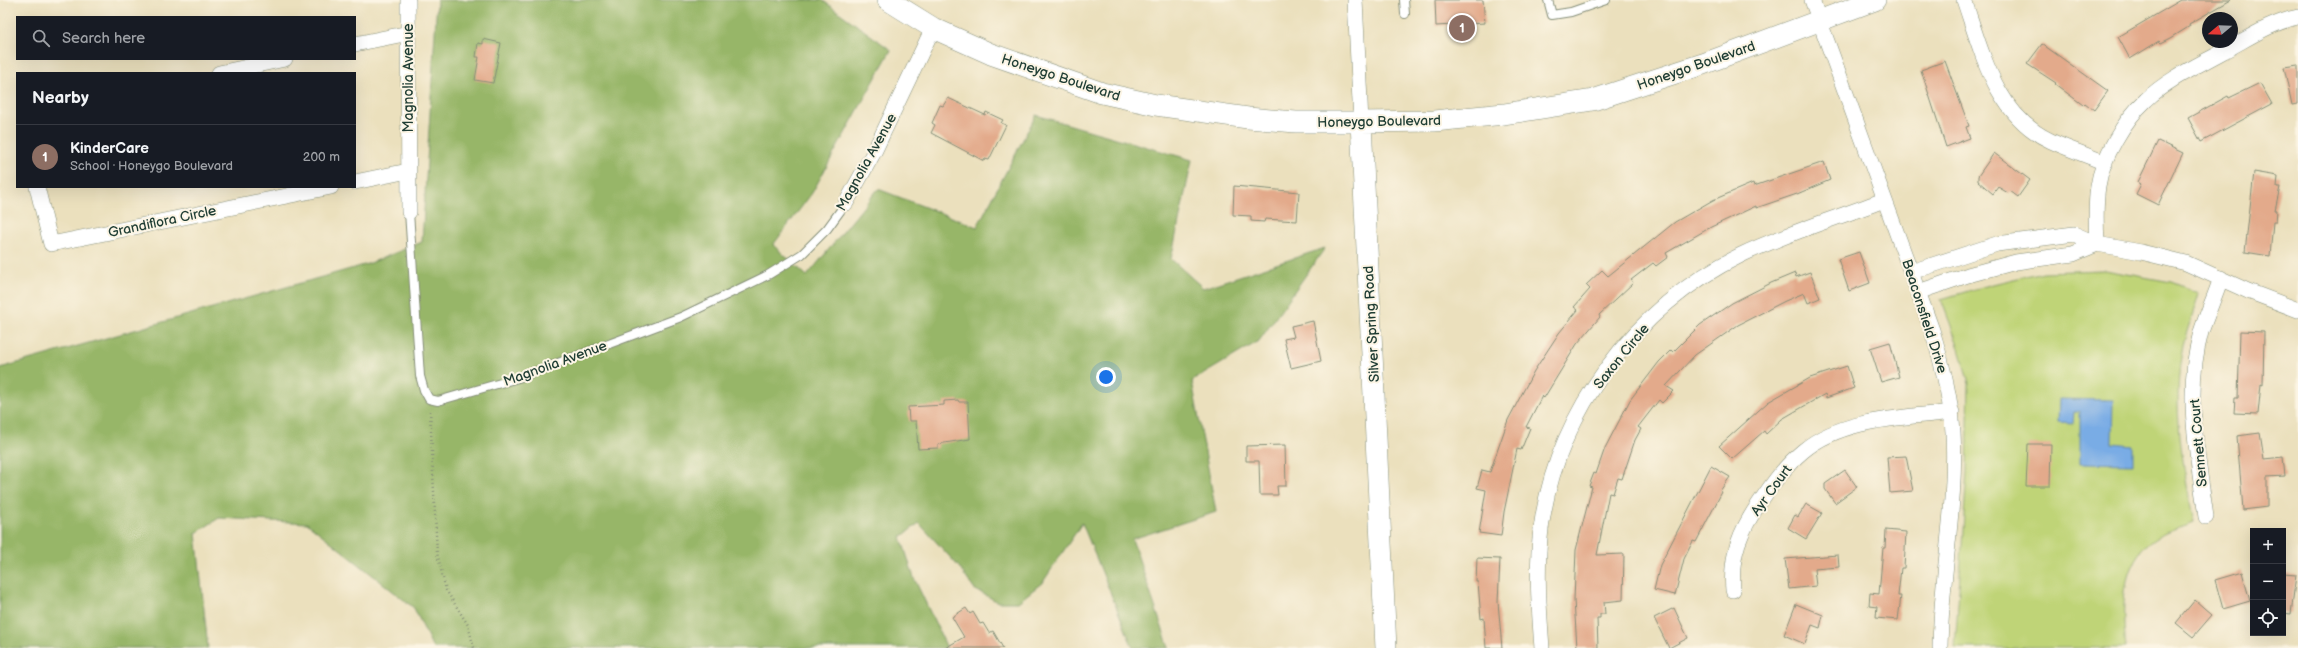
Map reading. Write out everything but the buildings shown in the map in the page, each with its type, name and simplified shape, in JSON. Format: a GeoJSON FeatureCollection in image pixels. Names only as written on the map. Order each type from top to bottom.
{"type":"FeatureCollection","features":[{"type":"Feature","properties":{"kind":"main road","name":"Honeygo Boulevard"},"geometry":{"type":"LineString","coordinates":[[888,0],[933,28],[990,54],[1102,94],[1156,105],[1248,118],[1296,122],[1434,121],[1504,114],[1593,100],[1703,64],[1875,0]]}},
{"type":"Feature","properties":{"kind":"main road","name":"Silver Spring Road"},"geometry":{"type":"LineString","coordinates":[[1361,122],[1386,648]]}},
{"type":"Feature","properties":{"kind":"street","name":"Magnolia Avenue"},"geometry":{"type":"LineString","coordinates":[[408,0],[408,171],[410,212]]}},
{"type":"Feature","properties":{"kind":"street","name":"Silver Spring Road"},"geometry":{"type":"LineString","coordinates":[[1355,0],[1361,122]]}},
{"type":"Feature","properties":{"kind":"street","name":"Beaconsfield Drive"},"geometry":{"type":"LineString","coordinates":[[1812,0],[1941,359],[1952,412],[1953,472],[1940,648]]}},
{"type":"Feature","properties":{"kind":"street"},"geometry":{"type":"LineString","coordinates":[[1966,6],[1995,83],[2016,116],[2050,141],[2105,162]]}},
{"type":"Feature","properties":{"kind":"street"},"geometry":{"type":"LineString","coordinates":[[2097,244],[2096,199],[2098,184],[2105,162],[2114,142],[2135,112],[2152,95],[2186,72],[2253,36],[2298,16]]}},
{"type":"Feature","properties":{"kind":"street","name":"Magnolia Avenue"},"geometry":{"type":"LineString","coordinates":[[846,203],[874,152],[933,28]]}},
{"type":"Feature","properties":{"kind":"street"},"geometry":{"type":"LineString","coordinates":[[356,44],[409,33]]}},
{"type":"Feature","properties":{"kind":"street"},"geometry":{"type":"LineString","coordinates":[[224,72],[280,60]]}},
{"type":"Feature","properties":{"kind":"street"},"geometry":{"type":"LineString","coordinates":[[356,182],[408,171]]}},
{"type":"Feature","properties":{"kind":"street","name":"Grandiflora Circle"},"geometry":{"type":"LineString","coordinates":[[37,188],[51,244],[326,188]]}},
{"type":"Feature","properties":{"kind":"street","name":"Saxon Circle"},"geometry":{"type":"LineString","coordinates":[[1542,648],[1538,559],[1548,492],[1570,430],[1583,406],[1613,360],[1634,336],[1680,292],[1740,256],[1778,239],[1884,200]]}},
{"type":"Feature","properties":{"kind":"street"},"geometry":{"type":"LineString","coordinates":[[1911,272],[1997,244],[2074,234],[2097,244],[2141,252],[2186,263],[2248,291],[2298,310]]}},
{"type":"Feature","properties":{"kind":"street"},"geometry":{"type":"LineString","coordinates":[[1918,292],[1975,273],[2016,262],[2073,254],[2097,244]]}},
{"type":"Feature","properties":{"kind":"street","name":"Sennett Court"},"geometry":{"type":"LineString","coordinates":[[2206,517],[2194,420],[2194,377],[2201,332],[2222,278]]}},
{"type":"Feature","properties":{"kind":"street","name":"Ayr Court"},"geometry":{"type":"LineString","coordinates":[[1733,590],[1732,569],[1734,554],[1752,513],[1778,475],[1804,450],[1820,440],[1857,426],[1952,412]]}},
{"type":"Feature","properties":{"kind":"lane"},"geometry":{"type":"LineString","coordinates":[[1404,0],[1405,14]]}},
{"type":"Feature","properties":{"kind":"lane"},"geometry":{"type":"LineString","coordinates":[[1548,0],[1552,15],[1571,12],[1606,0]]}},
{"type":"Feature","properties":{"kind":"lane","name":"Magnolia Avenue"},"geometry":{"type":"LineString","coordinates":[[410,212],[420,376],[429,400],[438,401],[460,396],[518,378],[681,317],[768,275],[802,254],[827,229],[846,203]]}},
{"type":"Feature","properties":{"kind":"path"},"geometry":{"type":"LineString","coordinates":[[429,400],[437,553],[446,590],[468,625],[474,648]]}},
{"type":"Feature","properties":{"kind":"green space"},"geometry":{"type":"Polygon","coordinates":[[[437,0],[822,0],[891,50],[812,193],[773,245],[807,276],[878,189],[977,227],[1036,115],[1192,160],[1171,259],[1203,288],[1325,248],[1259,341],[1192,381],[1216,512],[1132,539],[1169,648],[1133,648],[1082,523],[1043,582],[1018,602],[998,602],[974,589],[959,567],[919,523],[901,537],[914,578],[947,648],[433,648],[414,608],[307,523],[219,518],[196,533],[208,648],[0,648],[0,368],[368,264],[422,242],[437,0]]]}},
{"type":"Feature","properties":{"kind":"green space"},"geometry":{"type":"Polygon","coordinates":[[[2105,270],[2171,282],[2199,293],[2183,346],[2178,390],[2180,435],[2194,523],[2170,531],[2156,538],[2144,548],[2135,560],[2129,573],[2124,603],[2126,648],[1955,648],[1967,472],[1969,383],[1957,342],[1941,299],[2043,272],[2105,270]]]}},
{"type":"Feature","properties":{"kind":"water"},"geometry":{"type":"Polygon","coordinates":[[[2059,399],[2113,400],[2112,443],[2133,445],[2133,464],[2080,463],[2080,411],[2074,411],[2073,423],[2058,422],[2059,399]]]}},
{"type":"Feature","properties":{"kind":"place","name":"KinderCare"},"geometry":{"type":"Point","coordinates":[1462,28]}}]}
